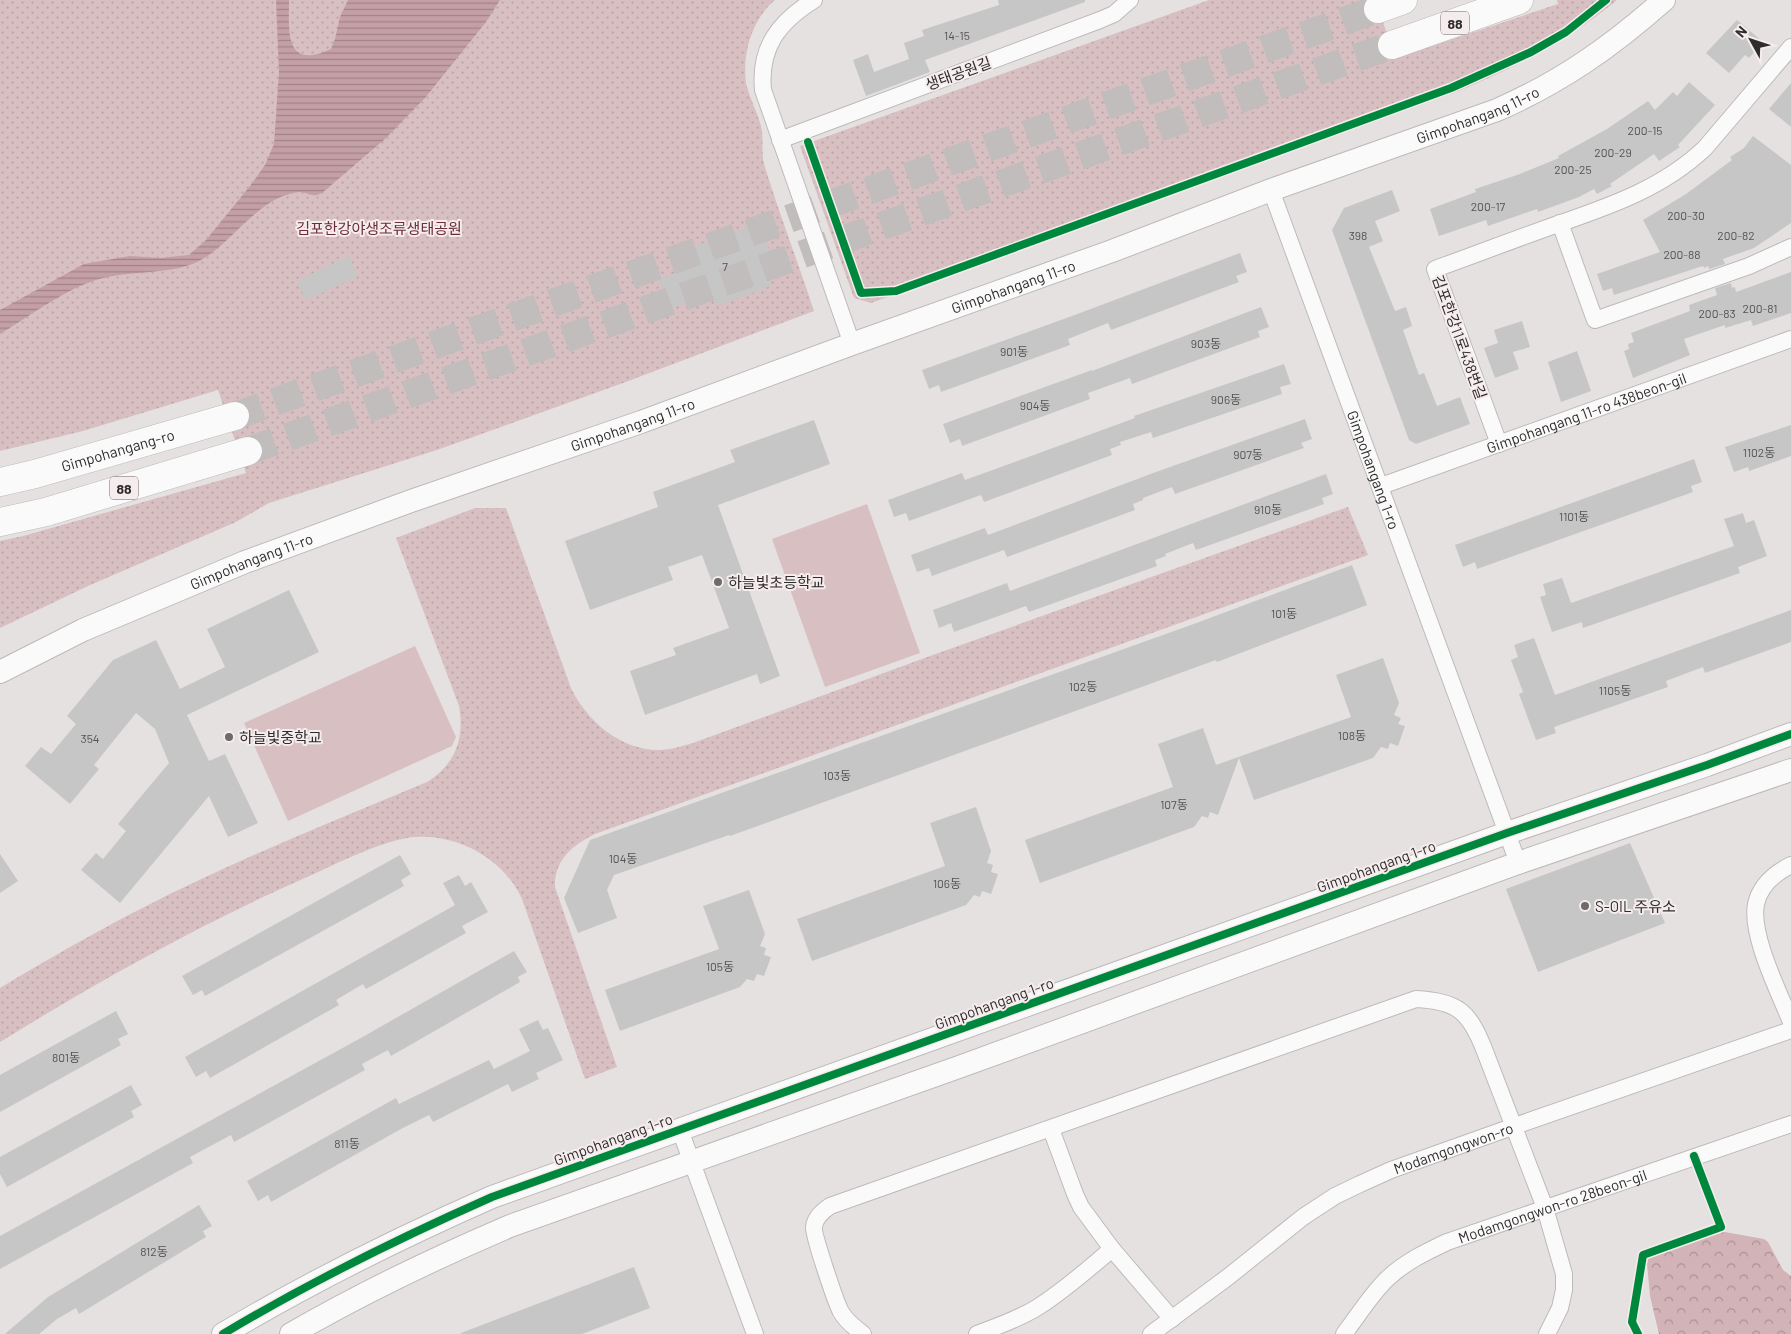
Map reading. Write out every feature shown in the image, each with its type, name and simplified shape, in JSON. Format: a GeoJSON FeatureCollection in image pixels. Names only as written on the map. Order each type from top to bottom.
{"type":"FeatureCollection","features":[{"type":"Feature","properties":{"kind":"highway","name":"88"},"geometry":{"type":"LineString","coordinates":[[1392,45],[1519,0]]}},
{"type":"Feature","properties":{"kind":"highway","name":"Gimpohangang-ro"},"geometry":{"type":"LineString","coordinates":[[0,482],[35,474],[235,416]]}},
{"type":"Feature","properties":{"kind":"highway","name":"88"},"geometry":{"type":"LineString","coordinates":[[0,522],[46,512],[248,451]]}},
{"type":"Feature","properties":{"kind":"street"},"geometry":{"type":"LineString","coordinates":[[814,0],[791,16],[772,39],[766,51],[762,78],[763,90],[851,339]]}},
{"type":"Feature","properties":{"kind":"street","name":"생태공원길"},"geometry":{"type":"LineString","coordinates":[[780,140],[1100,20],[1114,14],[1130,0]]}},
{"type":"Feature","properties":{"kind":"street","name":"Gimpohangang 11-ro"},"geometry":{"type":"LineString","coordinates":[[0,663],[86,621],[204,570],[851,339],[1112,251],[1271,190],[1497,110],[1532,95],[1592,58],[1638,23],[1664,0]]}},
{"type":"Feature","properties":{"kind":"street","name":"김포한강11로438번길"},"geometry":{"type":"LineString","coordinates":[[1499,444],[1434,269],[1632,197],[1673,175],[1691,162],[1722,130],[1791,47]]}},
{"type":"Feature","properties":{"kind":"street","name":"Gimpohangang 1-ro"},"geometry":{"type":"LineString","coordinates":[[1271,190],[1518,863]]}},
{"type":"Feature","properties":{"kind":"street"},"geometry":{"type":"LineString","coordinates":[[1560,223],[1595,320],[1750,266],[1791,247]]}},
{"type":"Feature","properties":{"kind":"street","name":"Gimpohangang 11-ro"},"geometry":{"type":"LineString","coordinates":[[0,672],[83,630],[245,562],[411,501],[641,422],[851,339]]}},
{"type":"Feature","properties":{"kind":"street","name":"Gimpohangang 11-ro 438beon-gil"},"geometry":{"type":"LineString","coordinates":[[1380,486],[1791,339]]}},
{"type":"Feature","properties":{"kind":"street","name":"Gimpohangang 1-ro"},"geometry":{"type":"LineString","coordinates":[[223,1334],[280,1300],[410,1233],[492,1197],[1507,833],[1707,765],[1791,734]]}},
{"type":"Feature","properties":{"kind":"street"},"geometry":{"type":"LineString","coordinates":[[291,1334],[384,1283],[510,1226],[978,1060],[1518,863],[1791,770]]}},
{"type":"Feature","properties":{"kind":"street"},"geometry":{"type":"LineString","coordinates":[[1791,865],[1779,871],[1764,885],[1756,904],[1756,924],[1762,948],[1791,1022]]}},
{"type":"Feature","properties":{"kind":"street"},"geometry":{"type":"LineString","coordinates":[[863,1334],[841,1312],[816,1242],[814,1227],[820,1214],[830,1206],[1416,999],[1434,1000],[1450,1005],[1464,1013],[1475,1027],[1544,1208],[1564,1274],[1564,1290],[1560,1308],[1547,1334]]}},
{"type":"Feature","properties":{"kind":"street","name":"Modamgongwon-ro"},"geometry":{"type":"LineString","coordinates":[[1151,1334],[1228,1277],[1296,1222],[1336,1196],[1391,1170],[1512,1126],[1791,1030]]}},
{"type":"Feature","properties":{"kind":"street","name":"Modamgongwon-ro 28beon-gil"},"geometry":{"type":"LineString","coordinates":[[1344,1334],[1386,1280],[1403,1265],[1447,1242],[1791,1124]]}},
{"type":"Feature","properties":{"kind":"street"},"geometry":{"type":"LineString","coordinates":[[1051,1129],[1081,1207],[1112,1249],[1172,1319]]}},
{"type":"Feature","properties":{"kind":"street"},"geometry":{"type":"LineString","coordinates":[[680,1130],[755,1334]]}},
{"type":"Feature","properties":{"kind":"street"},"geometry":{"type":"LineString","coordinates":[[977,1334],[1012,1321],[1038,1307],[1065,1288],[1112,1249]]}},
{"type":"Feature","properties":{"kind":"green space","name":"김포한강야생조류생태공원"},"geometry":{"type":"Polygon","coordinates":[[[0,0],[775,0],[760,17],[750,38],[746,60],[746,83],[761,126],[764,164],[814,311],[437,450],[269,503],[236,522],[88,586],[0,628],[0,541],[246,473],[218,390],[83,431],[0,451],[0,0]]]}},
{"type":"Feature","properties":{"kind":"green space"},"geometry":{"type":"Polygon","coordinates":[[[1209,0],[1375,0],[1396,58],[1558,4],[1557,0],[1617,0],[1579,28],[1539,53],[1454,93],[871,303],[854,298],[800,146],[1209,0]]]}},
{"type":"Feature","properties":{"kind":"green space"},"geometry":{"type":"Polygon","coordinates":[[[867,504],[920,653],[825,687],[772,539],[867,504]]]}},
{"type":"Feature","properties":{"kind":"green space"},"geometry":{"type":"Polygon","coordinates":[[[1348,507],[1368,555],[595,834],[572,848],[561,861],[555,887],[617,1067],[585,1079],[522,899],[504,872],[478,852],[463,845],[431,837],[415,837],[378,846],[275,891],[155,952],[0,1042],[0,988],[95,933],[168,895],[280,843],[427,782],[445,767],[456,750],[459,740],[459,706],[396,538],[475,508],[506,508],[571,688],[578,700],[596,722],[618,739],[645,749],[659,750],[672,749],[693,743],[930,656],[1348,507]]]}},
{"type":"Feature","properties":{"kind":"green space"},"geometry":{"type":"Polygon","coordinates":[[[415,646],[456,737],[452,746],[288,821],[244,723],[415,646]]]}},
{"type":"Feature","properties":{"kind":"green space"},"geometry":{"type":"Polygon","coordinates":[[[1719,1231],[1764,1239],[1768,1242],[1783,1270],[1791,1276],[1791,1334],[1659,1334],[1650,1296],[1647,1263],[1649,1258],[1676,1244],[1719,1231]]]}},
{"type":"Feature","properties":{"kind":"shaded area"},"geometry":{"type":"Polygon","coordinates":[[[276,0],[289,0],[289,24],[292,44],[297,51],[305,55],[331,49],[340,17],[348,0],[500,0],[486,22],[425,98],[385,139],[322,193],[313,195],[298,192],[278,198],[256,213],[208,256],[197,262],[174,269],[108,277],[84,284],[0,334],[0,310],[84,264],[130,256],[160,258],[189,255],[206,240],[265,165],[274,144],[279,72],[276,0]]]}},
{"type":"Feature","properties":{"kind":"building"},"geometry":{"type":"Polygon","coordinates":[[[998,0],[1085,0],[1085,2],[925,60],[930,72],[866,96],[853,60],[868,54],[874,72],[909,59],[904,43],[924,36],[922,30],[999,5],[998,0]]]}},
{"type":"Feature","properties":{"kind":"building"},"geometry":{"type":"Polygon","coordinates":[[[1737,20],[1763,42],[1749,58],[1745,55],[1729,73],[1706,53],[1737,20]]]}},
{"type":"Feature","properties":{"kind":"building"},"geometry":{"type":"Polygon","coordinates":[[[1689,82],[1715,105],[1678,145],[1680,147],[1659,161],[1654,154],[1610,184],[1612,186],[1597,194],[1594,189],[1579,197],[1538,212],[1537,209],[1488,226],[1486,220],[1439,236],[1430,209],[1476,192],[1475,189],[1520,174],[1559,158],[1558,156],[1607,129],[1648,101],[1655,110],[1673,92],[1677,96],[1689,82]]]}},
{"type":"Feature","properties":{"kind":"building"},"geometry":{"type":"Polygon","coordinates":[[[1791,83],[1791,127],[1769,109],[1791,83]]]}},
{"type":"Feature","properties":{"kind":"building"},"geometry":{"type":"Polygon","coordinates":[[[1753,136],[1791,165],[1791,223],[1754,248],[1723,259],[1725,264],[1709,269],[1708,266],[1704,268],[1703,266],[1614,295],[1612,288],[1603,291],[1597,274],[1660,252],[1643,220],[1686,194],[1732,160],[1730,157],[1744,148],[1753,136]]]}},
{"type":"Feature","properties":{"kind":"building"},"geometry":{"type":"Polygon","coordinates":[[[1392,190],[1400,211],[1375,221],[1383,241],[1369,247],[1395,311],[1406,307],[1412,326],[1403,330],[1419,375],[1424,373],[1437,406],[1460,397],[1470,424],[1416,444],[1409,440],[1332,230],[1344,208],[1392,190]]]}},
{"type":"Feature","properties":{"kind":"building"},"geometry":{"type":"Polygon","coordinates":[[[750,226],[757,245],[766,241],[774,264],[765,268],[771,286],[717,306],[714,297],[693,305],[691,301],[670,309],[659,279],[682,271],[680,264],[694,259],[690,248],[750,226]]]}},
{"type":"Feature","properties":{"kind":"building"},"geometry":{"type":"Polygon","coordinates":[[[1240,253],[1247,272],[1236,276],[1239,282],[1111,330],[1108,323],[1068,339],[1070,345],[941,392],[939,385],[929,389],[922,370],[1240,253]]]}},
{"type":"Feature","properties":{"kind":"building"},"geometry":{"type":"Polygon","coordinates":[[[349,256],[358,276],[306,300],[297,281],[349,256]]]}},
{"type":"Feature","properties":{"kind":"building"},"geometry":{"type":"Polygon","coordinates":[[[1791,272],[1791,313],[1753,326],[1751,320],[1725,328],[1725,325],[1684,339],[1690,355],[1633,378],[1624,351],[1629,349],[1628,344],[1634,342],[1631,333],[1690,311],[1689,305],[1717,295],[1715,288],[1731,283],[1732,288],[1735,287],[1736,292],[1791,272]]]}},
{"type":"Feature","properties":{"kind":"building"},"geometry":{"type":"Polygon","coordinates":[[[1261,307],[1269,327],[1258,331],[1260,337],[1132,384],[1130,378],[1088,393],[1090,399],[962,446],[960,439],[950,443],[943,424],[1092,371],[1261,307]]]}},
{"type":"Feature","properties":{"kind":"building"},"geometry":{"type":"Polygon","coordinates":[[[1522,321],[1530,347],[1513,352],[1519,369],[1495,378],[1484,348],[1498,343],[1494,330],[1522,321]]]}},
{"type":"Feature","properties":{"kind":"building"},"geometry":{"type":"Polygon","coordinates":[[[1577,351],[1591,391],[1561,402],[1548,362],[1577,351]]]}},
{"type":"Feature","properties":{"kind":"building"},"geometry":{"type":"Polygon","coordinates":[[[1284,364],[1291,384],[1280,387],[1282,394],[1153,438],[1151,432],[1120,442],[1121,445],[1110,449],[1112,455],[984,502],[981,495],[909,521],[906,513],[894,517],[888,500],[962,473],[965,480],[1135,418],[1134,416],[1284,364]]]}},
{"type":"Feature","properties":{"kind":"building"},"geometry":{"type":"Polygon","coordinates":[[[1305,419],[1312,439],[1301,443],[1304,448],[1175,494],[1172,487],[1143,498],[1143,500],[1133,504],[1135,510],[1007,557],[1004,550],[932,576],[929,568],[917,572],[911,555],[985,528],[988,535],[1305,419]]]}},
{"type":"Feature","properties":{"kind":"building","name":"하늘빛초등학교"},"geometry":{"type":"Polygon","coordinates":[[[814,420],[830,464],[718,505],[780,676],[760,684],[757,674],[645,715],[630,671],[676,655],[673,648],[729,628],[702,555],[668,567],[673,580],[590,610],[565,541],[658,507],[653,492],[735,462],[730,450],[814,420]]]}},
{"type":"Feature","properties":{"kind":"building"},"geometry":{"type":"Polygon","coordinates":[[[1791,425],[1791,456],[1749,471],[1748,467],[1734,472],[1725,447],[1791,425]]]}},
{"type":"Feature","properties":{"kind":"building"},"geometry":{"type":"Polygon","coordinates":[[[1694,459],[1702,482],[1691,486],[1693,492],[1477,569],[1475,562],[1463,567],[1455,545],[1694,459]]]}},
{"type":"Feature","properties":{"kind":"building"},"geometry":{"type":"Polygon","coordinates":[[[1326,474],[1333,494],[1322,498],[1324,504],[1196,550],[1193,543],[1155,560],[1157,566],[1029,612],[1026,606],[954,632],[951,623],[939,628],[933,610],[1007,583],[1010,591],[1326,474]]]}},
{"type":"Feature","properties":{"kind":"building"},"geometry":{"type":"Polygon","coordinates":[[[1743,513],[1746,523],[1754,520],[1767,556],[1738,567],[1740,573],[1583,628],[1582,622],[1552,632],[1540,597],[1546,595],[1543,584],[1562,578],[1571,603],[1734,546],[1724,519],[1743,513]]]}},
{"type":"Feature","properties":{"kind":"building"},"geometry":{"type":"Polygon","coordinates":[[[1352,565],[1367,605],[1217,662],[1216,660],[730,836],[614,875],[607,890],[617,918],[578,933],[564,898],[590,840],[1191,625],[1352,565]]]}},
{"type":"Feature","properties":{"kind":"building"},"geometry":{"type":"Polygon","coordinates":[[[289,590],[319,652],[187,715],[209,761],[225,754],[258,823],[228,837],[209,796],[120,903],[81,870],[96,853],[103,859],[126,831],[118,824],[169,763],[155,729],[136,713],[94,765],[99,769],[70,804],[25,766],[41,747],[51,754],[76,724],[67,716],[113,660],[156,640],[180,689],[225,667],[207,629],[289,590]]]}},
{"type":"Feature","properties":{"kind":"building"},"geometry":{"type":"Polygon","coordinates":[[[1791,610],[1791,642],[1705,673],[1703,667],[1666,681],[1668,687],[1554,727],[1556,733],[1536,740],[1519,694],[1523,692],[1511,660],[1518,657],[1514,645],[1534,638],[1555,695],[1791,610]]]}},
{"type":"Feature","properties":{"kind":"building"},"geometry":{"type":"Polygon","coordinates":[[[1383,658],[1399,703],[1394,715],[1401,718],[1398,724],[1405,726],[1398,746],[1390,743],[1388,749],[1381,747],[1373,758],[1254,800],[1239,758],[1218,815],[1210,812],[1208,818],[1202,816],[1194,827],[1040,883],[1025,840],[1173,787],[1158,744],[1203,728],[1216,765],[1351,717],[1336,675],[1383,658]]]}},
{"type":"Feature","properties":{"kind":"building"},"geometry":{"type":"Polygon","coordinates":[[[976,807],[991,851],[987,863],[993,865],[991,872],[998,874],[991,894],[982,891],[980,897],[974,895],[966,905],[812,961],[797,919],[945,866],[930,823],[976,807]]]}},
{"type":"Feature","properties":{"kind":"building","name":"S-OIL 주유소"},"geometry":{"type":"Polygon","coordinates":[[[1630,843],[1665,923],[1538,972],[1506,889],[1630,843]]]}},
{"type":"Feature","properties":{"kind":"building"},"geometry":{"type":"Polygon","coordinates":[[[0,854],[18,881],[0,893],[0,854]]]}},
{"type":"Feature","properties":{"kind":"building"},"geometry":{"type":"Polygon","coordinates":[[[400,855],[411,874],[401,880],[404,886],[205,996],[202,990],[193,995],[182,976],[400,855]]]}},
{"type":"Feature","properties":{"kind":"building"},"geometry":{"type":"Polygon","coordinates":[[[459,875],[465,886],[471,882],[488,912],[462,926],[466,933],[366,989],[363,984],[336,1000],[339,1005],[210,1078],[206,1071],[196,1077],[185,1057],[455,905],[443,883],[459,875]]]}},
{"type":"Feature","properties":{"kind":"building"},"geometry":{"type":"Polygon","coordinates":[[[749,890],[765,934],[760,946],[766,948],[764,955],[771,957],[764,976],[757,974],[754,981],[747,979],[740,987],[620,1031],[605,990],[719,949],[703,906],[749,890]]]}},
{"type":"Feature","properties":{"kind":"building"},"geometry":{"type":"Polygon","coordinates":[[[514,951],[527,972],[518,977],[520,982],[391,1056],[388,1050],[362,1064],[365,1070],[234,1142],[231,1135],[190,1157],[193,1163],[0,1269],[0,1236],[359,1039],[514,951]]]}},
{"type":"Feature","properties":{"kind":"building"},"geometry":{"type":"Polygon","coordinates":[[[116,1011],[128,1034],[118,1039],[121,1045],[0,1112],[0,1075],[116,1011]]]}},
{"type":"Feature","properties":{"kind":"building"},"geometry":{"type":"Polygon","coordinates":[[[538,1020],[543,1030],[548,1028],[563,1060],[536,1073],[539,1079],[512,1092],[508,1084],[433,1122],[429,1115],[271,1202],[268,1195],[258,1201],[247,1181],[396,1098],[399,1104],[489,1060],[494,1069],[530,1051],[519,1029],[538,1020]]]}},
{"type":"Feature","properties":{"kind":"building"},"geometry":{"type":"Polygon","coordinates":[[[131,1085],[142,1105],[131,1111],[134,1117],[7,1187],[0,1174],[0,1157],[131,1085]]]}},
{"type":"Feature","properties":{"kind":"building"},"geometry":{"type":"Polygon","coordinates":[[[199,1205],[212,1226],[203,1231],[206,1237],[79,1314],[76,1308],[57,1319],[39,1334],[5,1334],[48,1297],[199,1205]]]}},
{"type":"Feature","properties":{"kind":"building"},"geometry":{"type":"Polygon","coordinates":[[[634,1267],[650,1308],[582,1334],[461,1334],[461,1333],[634,1267]]]}},
{"type":"Feature","properties":{"kind":"tunnel"},"geometry":{"type":"LineString","coordinates":[[235,416],[1378,9]]}},
{"type":"Feature","properties":{"kind":"tunnel"},"geometry":{"type":"LineString","coordinates":[[248,451],[1392,45]]}},
{"type":"Feature","properties":{"kind":"cycle path"},"geometry":{"type":"LineString","coordinates":[[808,142],[861,293],[896,291],[1451,88],[1531,52],[1566,32],[1606,0]]}},
{"type":"Feature","properties":{"kind":"cycle path"},"geometry":{"type":"LineString","coordinates":[[223,1334],[355,1261],[492,1197],[1507,833],[1707,765],[1791,734]]}},
{"type":"Feature","properties":{"kind":"cycle path"},"geometry":{"type":"LineString","coordinates":[[1638,1334],[1632,1322],[1643,1255],[1721,1227],[1694,1156]]}},
{"type":"Feature","properties":{"kind":"place","name":"하늘빛초등학교"},"geometry":{"type":"Point","coordinates":[718,582]}},
{"type":"Feature","properties":{"kind":"place","name":"하늘빛중학교"},"geometry":{"type":"Point","coordinates":[229,737]}},
{"type":"Feature","properties":{"kind":"place","name":"S-OIL 주유소"},"geometry":{"type":"Point","coordinates":[1585,906]}}]}
